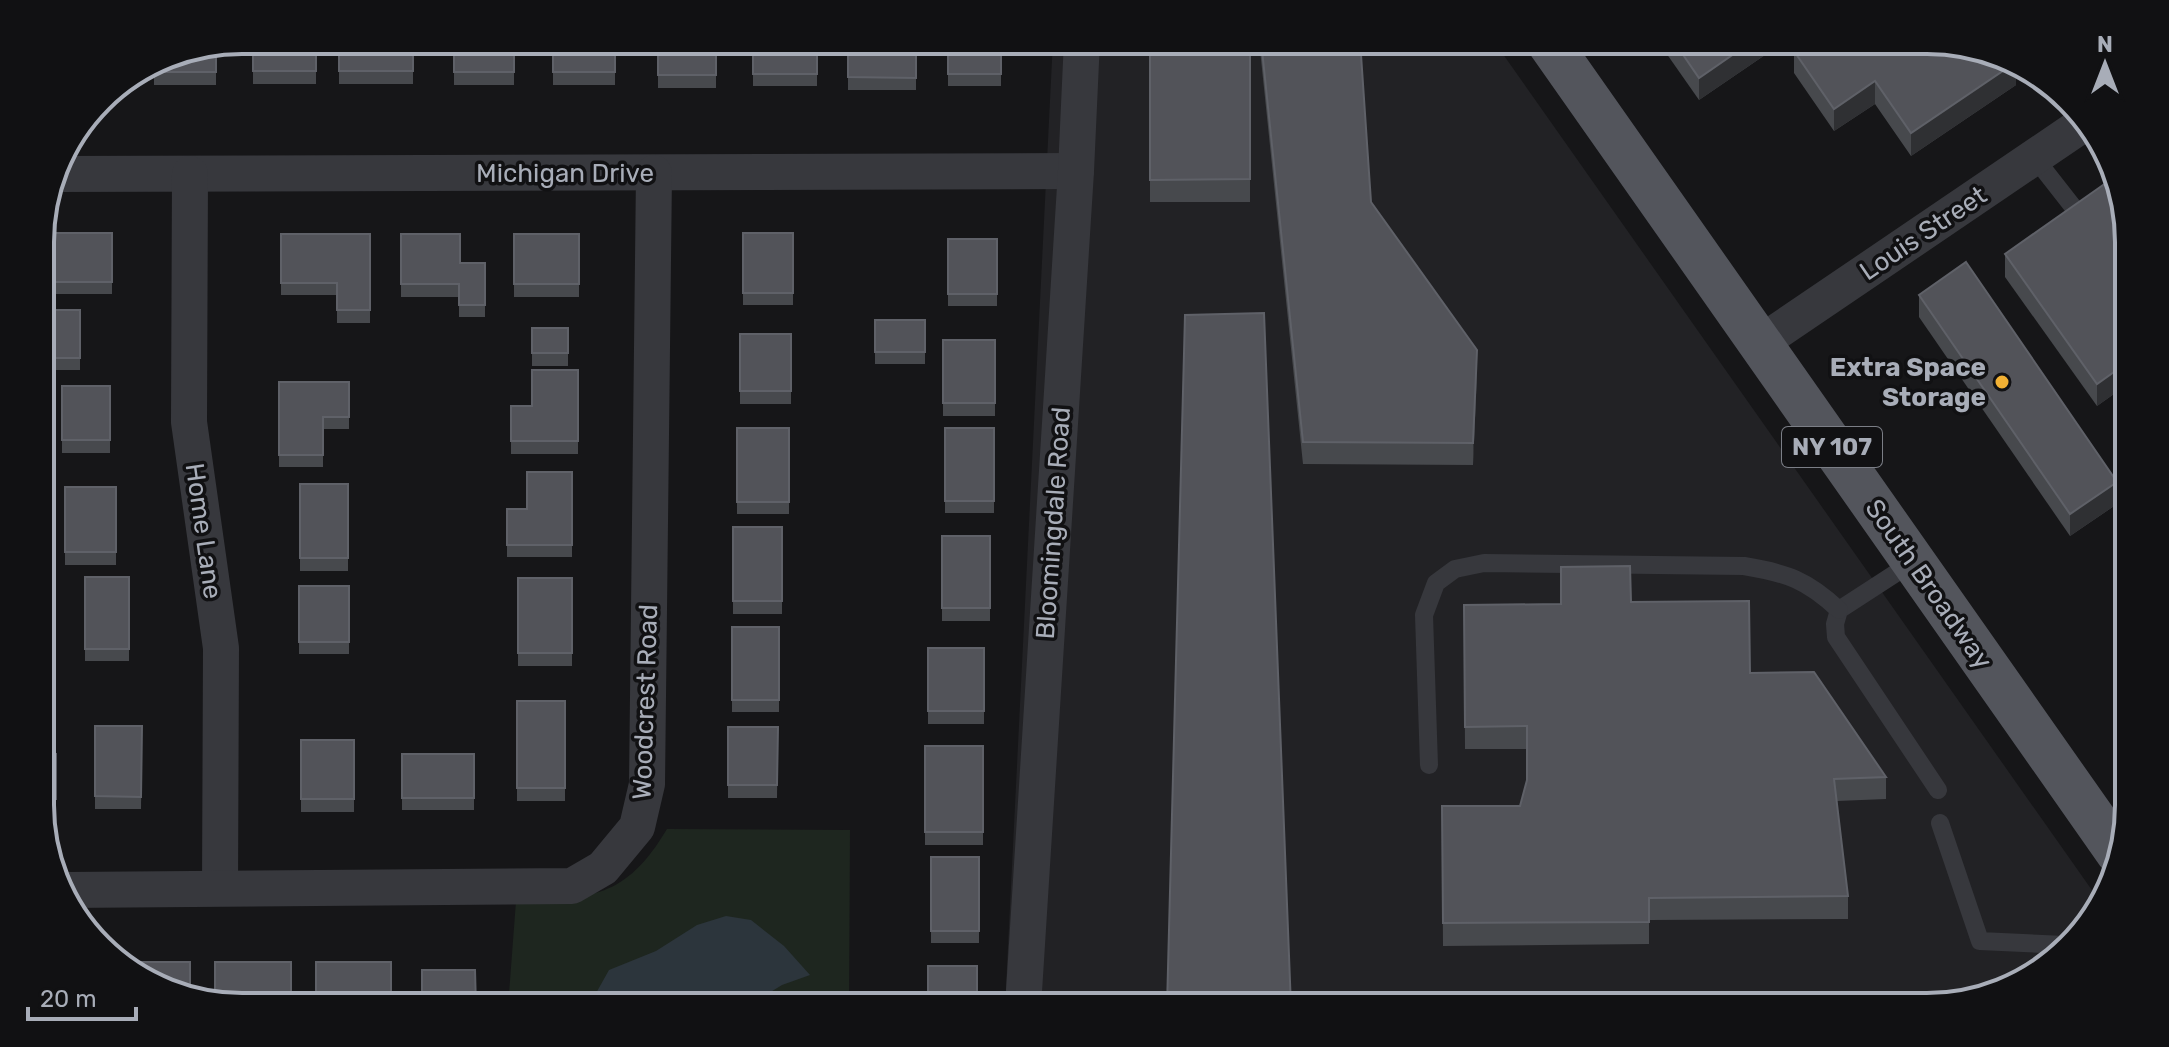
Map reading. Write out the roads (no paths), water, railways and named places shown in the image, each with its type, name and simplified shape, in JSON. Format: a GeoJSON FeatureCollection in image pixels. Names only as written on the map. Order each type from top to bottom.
{"type":"FeatureCollection","features":[{"type":"Feature","properties":{"kind":"main road","name":"South Broadway"},"geometry":{"type":"LineString","coordinates":[[1557,54],[2111,843]]}},
{"type":"Feature","properties":{"kind":"street","name":"Bloomingdale Road"},"geometry":{"type":"LineString","coordinates":[[1024,993],[1081,54]]}},
{"type":"Feature","properties":{"kind":"street","name":"Louis Street"},"geometry":{"type":"LineString","coordinates":[[1759,344],[2077,128]]}},
{"type":"Feature","properties":{"kind":"street","name":"Michigan Drive"},"geometry":{"type":"LineString","coordinates":[[67,174],[1076,171]]}},
{"type":"Feature","properties":{"kind":"street","name":"Woodcrest Road"},"geometry":{"type":"LineString","coordinates":[[74,890],[572,886],[603,868],[637,827],[647,784],[654,173]]}},
{"type":"Feature","properties":{"kind":"street","name":"Home Lane"},"geometry":{"type":"LineString","coordinates":[[190,174],[189,422],[221,648],[220,888]]}},
{"type":"Feature","properties":{"kind":"lane"},"geometry":{"type":"LineString","coordinates":[[2034,157],[2081,217]]}},
{"type":"Feature","properties":{"kind":"lane"},"geometry":{"type":"LineString","coordinates":[[1913,562],[1839,610],[1835,624],[1836,637],[1938,790]]}},
{"type":"Feature","properties":{"kind":"lane"},"geometry":{"type":"LineString","coordinates":[[1429,765],[1424,615],[1436,583],[1455,569],[1484,563],[1744,566],[1779,572],[1800,580],[1839,610]]}},
{"type":"Feature","properties":{"kind":"lane"},"geometry":{"type":"LineString","coordinates":[[1940,823],[1980,941],[2053,944]]}},
{"type":"Feature","properties":{"kind":"place","name":"Extra Space Storage"},"geometry":{"type":"Point","coordinates":[2002,382]}}]}
